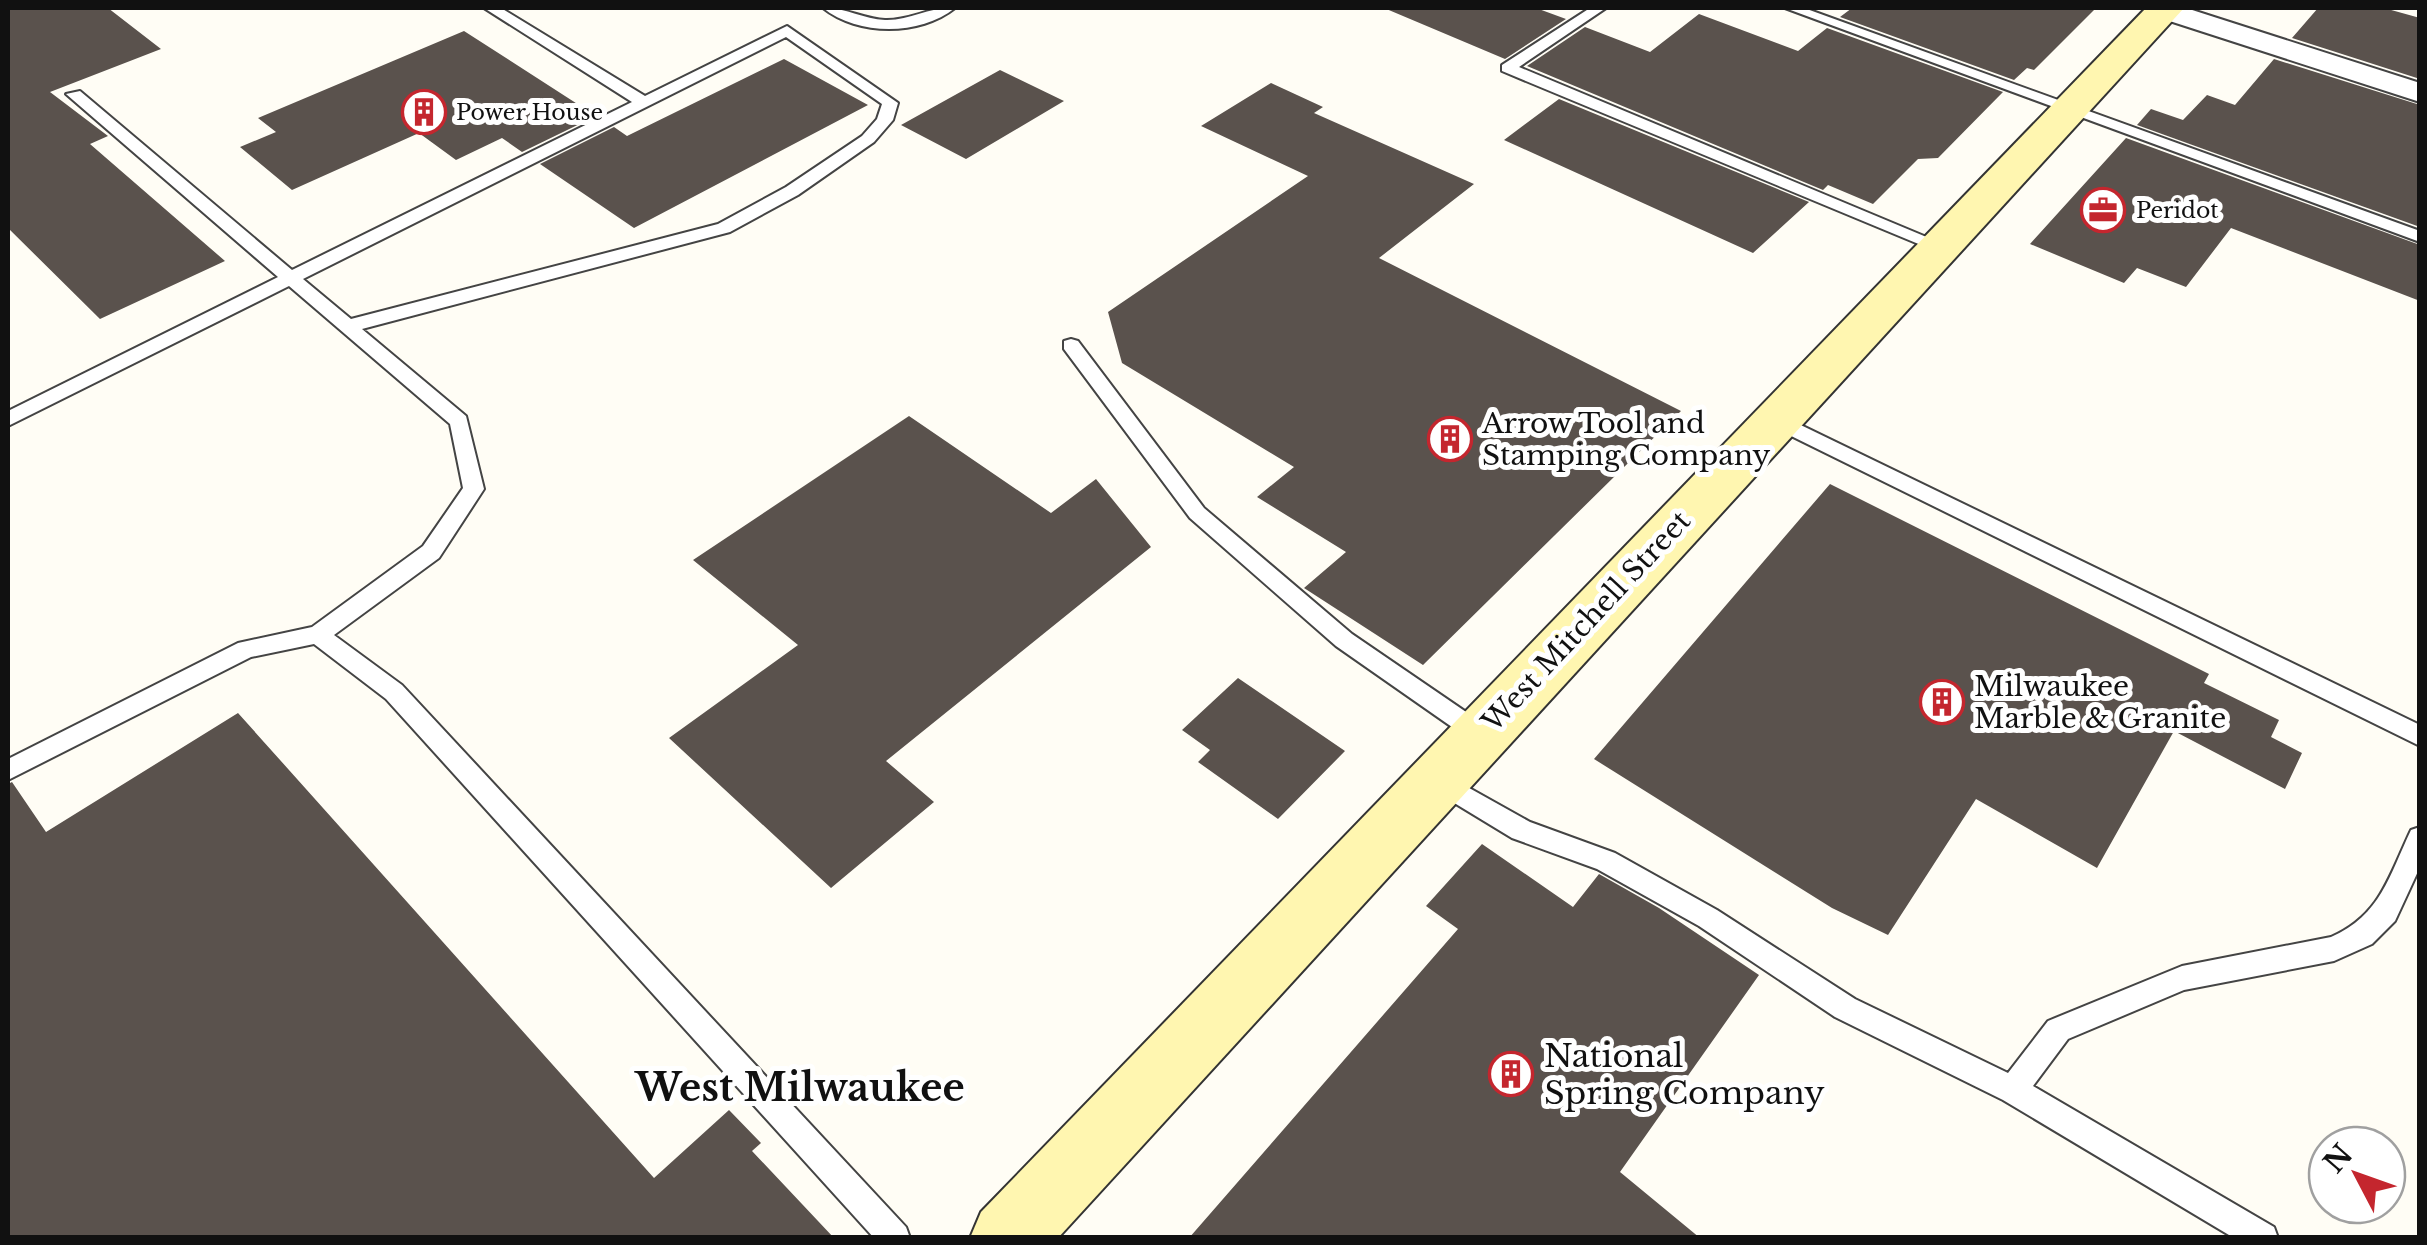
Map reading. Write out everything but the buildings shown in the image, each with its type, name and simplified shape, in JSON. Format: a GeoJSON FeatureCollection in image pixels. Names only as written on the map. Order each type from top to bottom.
{"type":"FeatureCollection","features":[{"type":"Feature","properties":{"kind":"street","name":"West Mitchell Street"},"geometry":{"type":"LineString","coordinates":[[1030,1230],[1437,780],[2163,8]]}},
{"type":"Feature","properties":{"kind":"street"},"geometry":{"type":"LineString","coordinates":[[2163,8],[2420,94]]}},
{"type":"Feature","properties":{"kind":"lane"},"geometry":{"type":"LineString","coordinates":[[491,8],[644,102]]}},
{"type":"Feature","properties":{"kind":"lane"},"geometry":{"type":"LineString","coordinates":[[830,8],[856,21],[884,26],[920,20],[948,8]]}},
{"type":"Feature","properties":{"kind":"lane"},"geometry":{"type":"LineString","coordinates":[[1598,8],[1508,68],[1939,246]]}},
{"type":"Feature","properties":{"kind":"lane"},"geometry":{"type":"LineString","coordinates":[[1792,8],[2420,237]]}},
{"type":"Feature","properties":{"kind":"lane"},"geometry":{"type":"LineString","coordinates":[[8,419],[787,31],[890,103],[885,120],[868,139],[792,191],[724,228],[349,326]]}},
{"type":"Feature","properties":{"kind":"lane"},"geometry":{"type":"LineString","coordinates":[[8,770],[246,649],[318,635],[431,552],[474,489],[459,421],[74,94]]}},
{"type":"Feature","properties":{"kind":"lane"},"geometry":{"type":"LineString","coordinates":[[1071,345],[1197,513],[1344,640],[1480,734]]}},
{"type":"Feature","properties":{"kind":"lane"},"geometry":{"type":"LineString","coordinates":[[1776,420],[2420,736]]}},
{"type":"Feature","properties":{"kind":"lane"},"geometry":{"type":"LineString","coordinates":[[318,635],[394,692],[894,1238]]}},
{"type":"Feature","properties":{"kind":"lane"},"geometry":{"type":"LineString","coordinates":[[1437,780],[1521,830],[1606,861],[1708,918],[1845,1008],[2012,1090],[2263,1238]]}},
{"type":"Feature","properties":{"kind":"lane"},"geometry":{"type":"LineString","coordinates":[[2012,1090],[2058,1030],[2182,978],[2334,949],[2364,936],[2386,914],[2420,838]]}},
{"type":"Feature","properties":{"kind":"place","name":"Power House"},"geometry":{"type":"Point","coordinates":[424,112]}},
{"type":"Feature","properties":{"kind":"place","name":"Peridot"},"geometry":{"type":"Point","coordinates":[2103,210]}},
{"type":"Feature","properties":{"kind":"place","name":"Arrow Tool and Stamping Company"},"geometry":{"type":"Point","coordinates":[1450,439]}},
{"type":"Feature","properties":{"kind":"place","name":"Milwaukee Marble & Granite"},"geometry":{"type":"Point","coordinates":[1942,702]}},
{"type":"Feature","properties":{"kind":"place","name":"National Spring Company"},"geometry":{"type":"Point","coordinates":[1511,1074]}},
{"type":"Feature","properties":{"kind":"district","name":"West Milwaukee"},"geometry":{"type":"Point","coordinates":[800,1088]}}]}
